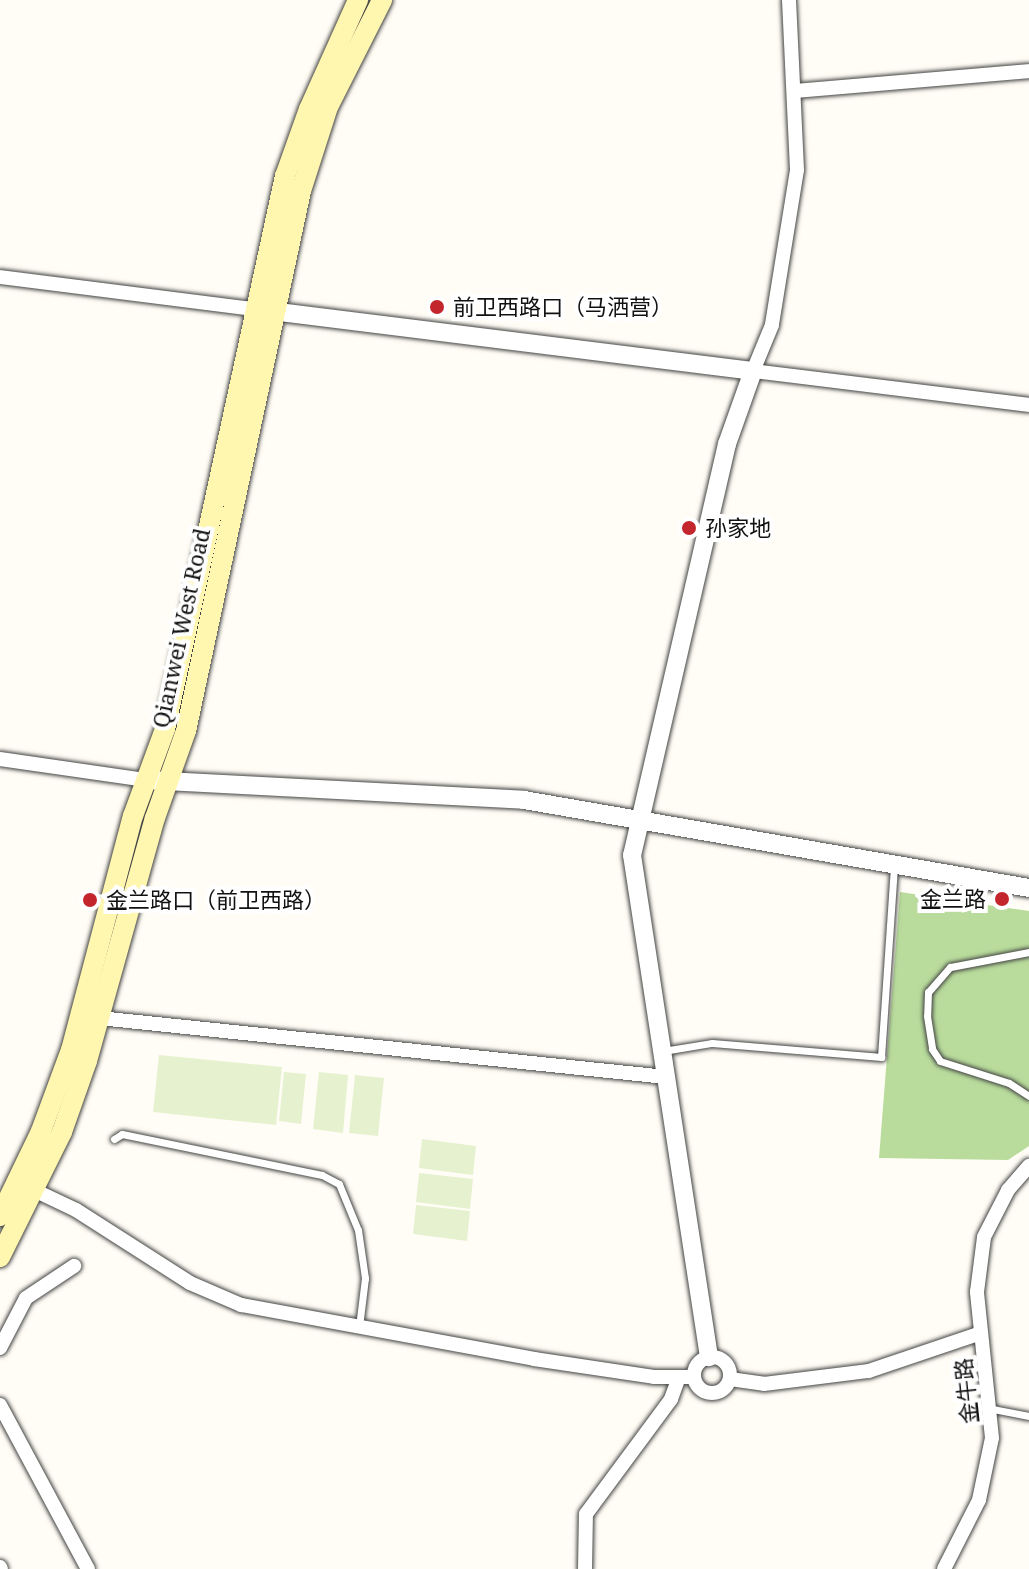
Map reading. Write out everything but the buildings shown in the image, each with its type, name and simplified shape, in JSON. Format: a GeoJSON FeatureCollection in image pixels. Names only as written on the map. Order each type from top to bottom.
{"type":"FeatureCollection","features":[{"type":"Feature","properties":{"kind":"main road","name":"Qianwei West Road"},"geometry":{"type":"LineString","coordinates":[[0,1216],[41,1131],[71,1050],[146,780],[169,714],[285,176],[309,109],[358,0]]}},
{"type":"Feature","properties":{"kind":"main road","name":"Qianwei West Road"},"geometry":{"type":"LineString","coordinates":[[0,1257],[36,1191],[62,1132],[99,1018],[193,700],[217,566],[301,191],[328,107],[382,0]]}},
{"type":"Feature","properties":{"kind":"street"},"geometry":{"type":"LineString","coordinates":[[709,1357],[631,870],[727,444],[772,325],[787,251],[797,170],[796,91],[789,0]]}},
{"type":"Feature","properties":{"kind":"street"},"geometry":{"type":"LineString","coordinates":[[796,91],[1029,71]]}},
{"type":"Feature","properties":{"kind":"street"},"geometry":{"type":"LineString","coordinates":[[0,277],[1029,405]]}},
{"type":"Feature","properties":{"kind":"street"},"geometry":{"type":"LineString","coordinates":[[0,759],[146,780],[341,786],[524,800],[894,867],[1029,888]]}},
{"type":"Feature","properties":{"kind":"street"},"geometry":{"type":"LineString","coordinates":[[99,1018],[666,1077]]}},
{"type":"Feature","properties":{"kind":"street","name":"金牛路"},"geometry":{"type":"LineString","coordinates":[[944,1569],[979,1500],[988,1470],[993,1409],[977,1292],[984,1237],[1008,1190],[1029,1166]]}},
{"type":"Feature","properties":{"kind":"street"},"geometry":{"type":"LineString","coordinates":[[36,1191],[220,1298],[359,1329],[619,1373],[687,1377],[702,1390],[711,1393],[721,1391],[730,1379],[727,1364],[709,1357],[699,1362],[687,1377],[586,1514],[585,1569]]}},
{"type":"Feature","properties":{"kind":"street"},"geometry":{"type":"LineString","coordinates":[[0,1348],[26,1298],[74,1266]]}},
{"type":"Feature","properties":{"kind":"street"},"geometry":{"type":"LineString","coordinates":[[730,1379],[764,1384],[869,1371],[981,1333]]}},
{"type":"Feature","properties":{"kind":"street"},"geometry":{"type":"LineString","coordinates":[[0,1405],[88,1569]]}},
{"type":"Feature","properties":{"kind":"lane"},"geometry":{"type":"LineString","coordinates":[[662,1051],[712,1043],[881,1057],[894,867]]}},
{"type":"Feature","properties":{"kind":"lane"},"geometry":{"type":"LineString","coordinates":[[1029,952],[950,967],[928,992],[927,1016],[940,1061],[1009,1083],[1029,1096]]}},
{"type":"Feature","properties":{"kind":"lane"},"geometry":{"type":"LineString","coordinates":[[114,1139],[122,1134],[322,1175],[339,1184],[358,1230],[365,1278],[359,1329]]}},
{"type":"Feature","properties":{"kind":"lane"},"geometry":{"type":"LineString","coordinates":[[993,1409],[1029,1416]]}},
{"type":"Feature","properties":{"kind":"green space"},"geometry":{"type":"Polygon","coordinates":[[[900,892],[1029,911],[1029,1146],[1008,1160],[879,1158],[900,892]]]}},
{"type":"Feature","properties":{"kind":"green space"},"geometry":{"type":"Polygon","coordinates":[[[159,1055],[282,1067],[276,1125],[153,1112],[159,1055]]]}},
{"type":"Feature","properties":{"kind":"green space"},"geometry":{"type":"Polygon","coordinates":[[[284,1072],[306,1074],[301,1124],[279,1121],[284,1072]]]}},
{"type":"Feature","properties":{"kind":"green space"},"geometry":{"type":"Polygon","coordinates":[[[319,1072],[348,1075],[343,1133],[313,1129],[319,1072]]]}},
{"type":"Feature","properties":{"kind":"green space"},"geometry":{"type":"Polygon","coordinates":[[[355,1075],[384,1078],[378,1136],[349,1133],[355,1075]]]}},
{"type":"Feature","properties":{"kind":"green space"},"geometry":{"type":"Polygon","coordinates":[[[422,1139],[476,1146],[473,1175],[419,1168],[422,1139]]]}},
{"type":"Feature","properties":{"kind":"green space"},"geometry":{"type":"Polygon","coordinates":[[[419,1173],[473,1179],[470,1209],[416,1202],[419,1173]]]}},
{"type":"Feature","properties":{"kind":"green space"},"geometry":{"type":"Polygon","coordinates":[[[416,1205],[470,1211],[467,1241],[413,1234],[416,1205]]]}},
{"type":"Feature","properties":{"kind":"place","name":"前卫西路口（马洒营）"},"geometry":{"type":"Point","coordinates":[437,307]}},
{"type":"Feature","properties":{"kind":"place","name":"孙家地"},"geometry":{"type":"Point","coordinates":[689,528]}},
{"type":"Feature","properties":{"kind":"place","name":"金兰路"},"geometry":{"type":"Point","coordinates":[1002,899]}},
{"type":"Feature","properties":{"kind":"place","name":"金兰路口（前卫西路）"},"geometry":{"type":"Point","coordinates":[90,900]}}]}
